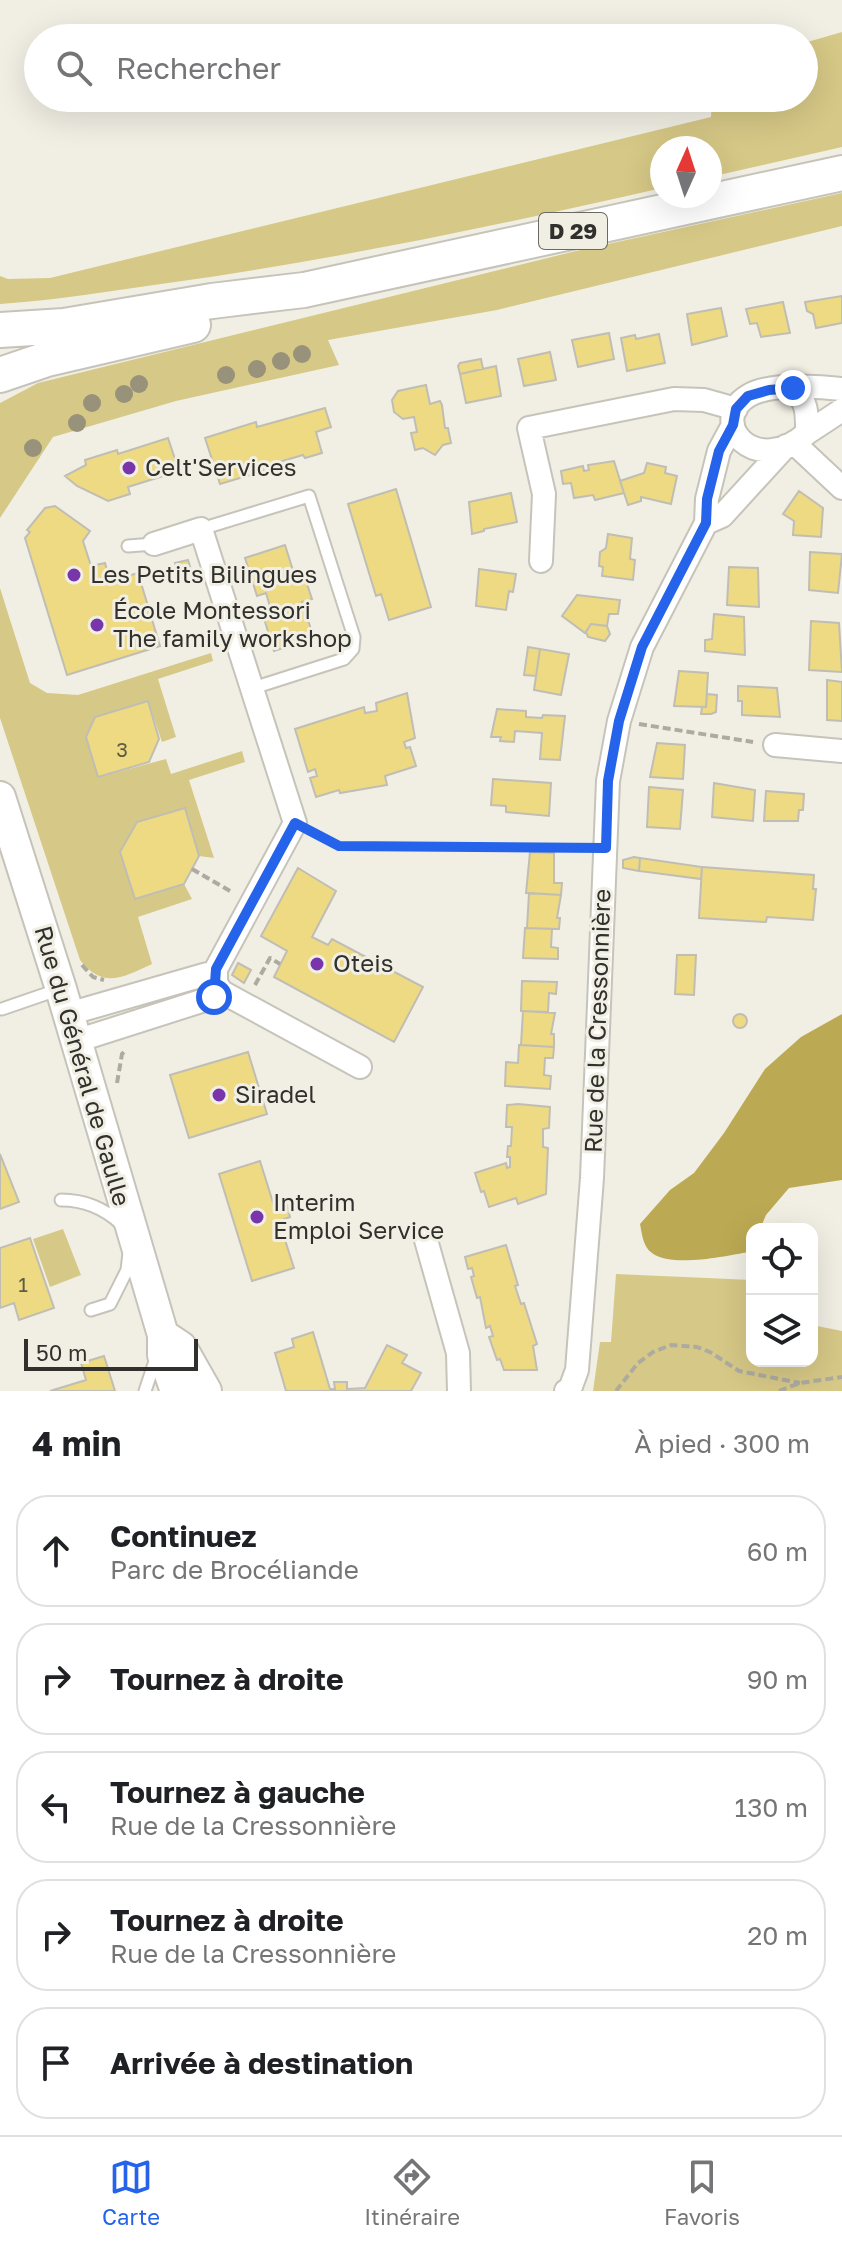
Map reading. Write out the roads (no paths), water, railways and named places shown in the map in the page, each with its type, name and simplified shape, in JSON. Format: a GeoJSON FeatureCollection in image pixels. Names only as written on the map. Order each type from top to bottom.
{"type":"FeatureCollection","features":[{"type":"Feature","properties":{"kind":"main road","name":"D 29"},"geometry":{"type":"LineString","coordinates":[[0,330],[64,326],[212,301],[304,290],[842,173]]}},
{"type":"Feature","properties":{"kind":"main road","name":"D 29"},"geometry":{"type":"LineString","coordinates":[[0,375],[47,359],[220,319],[304,290]]}},
{"type":"Feature","properties":{"kind":"main road","name":"Rue du Général de Gaulle"},"geometry":{"type":"LineString","coordinates":[[0,797],[163,1335],[163,1355],[176,1391]]}},
{"type":"Feature","properties":{"kind":"main road","name":"Rue du Général de Gaulle"},"geometry":{"type":"LineString","coordinates":[[163,1335],[181,1347],[206,1391]]}},
{"type":"Feature","properties":{"kind":"street"},"geometry":{"type":"LineString","coordinates":[[793,388],[802,396],[808,410],[796,441],[764,452],[746,446],[737,437],[734,417],[748,396],[793,388],[842,389]]}},
{"type":"Feature","properties":{"kind":"street"},"geometry":{"type":"LineString","coordinates":[[541,561],[544,494],[529,428],[674,399],[704,400],[734,417]]}},
{"type":"Feature","properties":{"kind":"street","name":"Rue de la Cressonnière"},"geometry":{"type":"LineString","coordinates":[[706,523],[722,516],[796,441],[842,410]]}},
{"type":"Feature","properties":{"kind":"street","name":"Rue de la Cressonnière"},"geometry":{"type":"LineString","coordinates":[[566,1391],[570,1389],[577,1370],[592,1178],[608,781],[619,721],[642,647],[706,523],[707,499],[719,451],[734,417]]}},
{"type":"Feature","properties":{"kind":"street"},"geometry":{"type":"LineString","coordinates":[[796,441],[842,488]]}},
{"type":"Feature","properties":{"kind":"street"},"geometry":{"type":"LineString","coordinates":[[154,544],[201,529],[295,823],[216,969],[216,983]]}},
{"type":"Feature","properties":{"kind":"street"},"geometry":{"type":"LineString","coordinates":[[775,745],[842,751]]}},
{"type":"Feature","properties":{"kind":"street"},"geometry":{"type":"LineString","coordinates":[[68,1015],[207,974],[222,992],[360,1067]]}},
{"type":"Feature","properties":{"kind":"street"},"geometry":{"type":"LineString","coordinates":[[426,1240],[458,1353],[459,1391]]}},
{"type":"Feature","properties":{"kind":"lane"},"geometry":{"type":"LineString","coordinates":[[201,529],[309,496],[354,637],[353,649],[344,659],[253,688]]}},
{"type":"Feature","properties":{"kind":"lane"},"geometry":{"type":"LineString","coordinates":[[128,546],[154,544]]}},
{"type":"Feature","properties":{"kind":"lane"},"geometry":{"type":"LineString","coordinates":[[2,1009],[68,1015]]}},
{"type":"Feature","properties":{"kind":"lane"},"geometry":{"type":"LineString","coordinates":[[61,1200],[76,1200],[107,1211],[132,1234],[127,1270],[110,1304],[91,1310]]}},
{"type":"Feature","properties":{"kind":"lane"},"geometry":{"type":"LineString","coordinates":[[145,1391],[163,1335]]}},
{"type":"Feature","properties":{"kind":"place","name":"Celt'Services"},"geometry":{"type":"Point","coordinates":[129,468]}},
{"type":"Feature","properties":{"kind":"place","name":"Les Petits Bilingues"},"geometry":{"type":"Point","coordinates":[74,575]}},
{"type":"Feature","properties":{"kind":"place","name":"École Montessori The family workshop"},"geometry":{"type":"Point","coordinates":[97,625]}},
{"type":"Feature","properties":{"kind":"place","name":"Oteis"},"geometry":{"type":"Point","coordinates":[317,964]}},
{"type":"Feature","properties":{"kind":"place","name":"Siradel"},"geometry":{"type":"Point","coordinates":[219,1095]}},
{"type":"Feature","properties":{"kind":"place","name":"Interim Emploi Service"},"geometry":{"type":"Point","coordinates":[257,1217]}}]}
